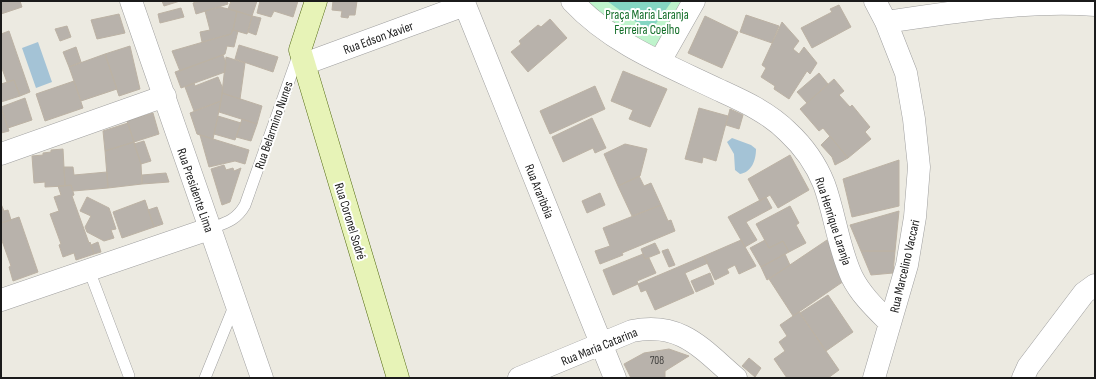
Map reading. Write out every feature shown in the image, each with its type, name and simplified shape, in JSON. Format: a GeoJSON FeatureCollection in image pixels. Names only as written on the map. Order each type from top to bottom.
{"type":"FeatureCollection","features":[{"type":"Feature","properties":{"kind":"street","name":"Rua Presidente Lima"},"geometry":{"type":"LineString","coordinates":[[131,1],[262,378]]}},
{"type":"Feature","properties":{"kind":"street","name":"Rua Belarmino Nunes"},"geometry":{"type":"LineString","coordinates":[[302,57],[316,1]]}},
{"type":"Feature","properties":{"kind":"street","name":"Rua Henrique Laranja"},"geometry":{"type":"LineString","coordinates":[[572,1],[606,31],[645,56],[660,61],[760,110],[776,121],[796,140],[810,158],[824,184],[843,252],[852,276],[864,296],[890,323]]}},
{"type":"Feature","properties":{"kind":"street"},"geometry":{"type":"LineString","coordinates":[[660,61],[694,1]]}},
{"type":"Feature","properties":{"kind":"street","name":"Rua Marcelino Vaccari"},"geometry":{"type":"LineString","coordinates":[[875,1],[886,22],[906,73],[914,119],[919,167],[915,217],[907,265],[890,323]]}},
{"type":"Feature","properties":{"kind":"street"},"geometry":{"type":"LineString","coordinates":[[886,22],[1038,1],[1075,2],[1095,5]]}},
{"type":"Feature","properties":{"kind":"street","name":"Rua Edson Xavier"},"geometry":{"type":"LineString","coordinates":[[302,57],[465,5]]}},
{"type":"Feature","properties":{"kind":"street","name":"Rua Araribóia"},"geometry":{"type":"LineString","coordinates":[[465,5],[615,378]]}},
{"type":"Feature","properties":{"kind":"street","name":"Rua Coronel Sodré"},"geometry":{"type":"LineString","coordinates":[[302,57],[398,378]]}},
{"type":"Feature","properties":{"kind":"street"},"geometry":{"type":"LineString","coordinates":[[1,154],[164,96]]}},
{"type":"Feature","properties":{"kind":"street"},"geometry":{"type":"LineString","coordinates":[[1,300],[209,229]]}},
{"type":"Feature","properties":{"kind":"street"},"geometry":{"type":"LineString","coordinates":[[1023,378],[1028,367],[1084,293],[1095,285]]}},
{"type":"Feature","properties":{"kind":"street"},"geometry":{"type":"LineString","coordinates":[[874,378],[890,323]]}},
{"type":"Feature","properties":{"kind":"street","name":"Rua Maria Catarina"},"geometry":{"type":"LineString","coordinates":[[519,378],[632,331],[647,328],[673,331],[694,341],[736,378]]}},
{"type":"Feature","properties":{"kind":"lane","name":"Rua Belarmino Nunes"},"geometry":{"type":"LineString","coordinates":[[209,229],[234,220],[240,215],[302,57]]}},
{"type":"Feature","properties":{"kind":"lane"},"geometry":{"type":"LineString","coordinates":[[89,270],[129,376]]}},
{"type":"Feature","properties":{"kind":"lane"},"geometry":{"type":"LineString","coordinates":[[205,378],[236,304]]}},
{"type":"Feature","properties":{"kind":"green space","name":"Praça Maria Laranja Ferreira Coelho"},"geometry":{"type":"Polygon","coordinates":[[[586,1],[683,1],[657,45],[652,47],[612,22],[586,1]]]}},
{"type":"Feature","properties":{"kind":"green space"},"geometry":{"type":"Polygon","coordinates":[[[607,1],[672,1],[650,32],[607,1]]]}},
{"type":"Feature","properties":{"kind":"shaded area"},"geometry":{"type":"Polygon","coordinates":[[[38,42],[52,82],[36,88],[22,48],[38,42]]]}},
{"type":"Feature","properties":{"kind":"shaded area"},"geometry":{"type":"Polygon","coordinates":[[[732,138],[751,145],[756,149],[752,165],[748,171],[744,173],[740,174],[735,170],[734,154],[727,142],[732,138]]]}},
{"type":"Feature","properties":{"kind":"building"},"geometry":{"type":"Polygon","coordinates":[[[1,1],[20,1],[22,7],[1,14],[1,1]]]}},
{"type":"Feature","properties":{"kind":"building"},"geometry":{"type":"Polygon","coordinates":[[[162,1],[180,1],[164,6],[162,1]]]}},
{"type":"Feature","properties":{"kind":"building"},"geometry":{"type":"Polygon","coordinates":[[[200,1],[227,1],[228,4],[196,14],[193,3],[200,1]]]}},
{"type":"Feature","properties":{"kind":"building"},"geometry":{"type":"Polygon","coordinates":[[[231,1],[257,1],[252,16],[228,9],[231,1]]]}},
{"type":"Feature","properties":{"kind":"building"},"geometry":{"type":"Polygon","coordinates":[[[260,1],[298,1],[293,17],[274,11],[271,17],[257,13],[260,1]]]}},
{"type":"Feature","properties":{"kind":"building"},"geometry":{"type":"Polygon","coordinates":[[[333,1],[357,1],[355,15],[349,15],[348,18],[341,17],[342,11],[332,10],[333,1]]]}},
{"type":"Feature","properties":{"kind":"building"},"geometry":{"type":"Polygon","coordinates":[[[839,5],[851,27],[812,48],[801,28],[832,12],[830,9],[839,5]]]}},
{"type":"Feature","properties":{"kind":"building"},"geometry":{"type":"Polygon","coordinates":[[[220,7],[237,11],[231,34],[202,42],[200,32],[210,30],[205,11],[220,7]]]}},
{"type":"Feature","properties":{"kind":"building"},"geometry":{"type":"Polygon","coordinates":[[[181,8],[184,17],[160,23],[158,14],[181,8]]]}},
{"type":"Feature","properties":{"kind":"building"},"geometry":{"type":"Polygon","coordinates":[[[237,11],[252,16],[247,34],[233,30],[237,11]]]}},
{"type":"Feature","properties":{"kind":"building"},"geometry":{"type":"Polygon","coordinates":[[[119,14],[125,33],[97,39],[91,20],[119,14]]]}},
{"type":"Feature","properties":{"kind":"building"},"geometry":{"type":"Polygon","coordinates":[[[746,15],[779,26],[772,43],[740,32],[746,15]]]}},
{"type":"Feature","properties":{"kind":"building"},"geometry":{"type":"Polygon","coordinates":[[[252,16],[261,18],[256,35],[248,32],[252,16]]]}},
{"type":"Feature","properties":{"kind":"building"},"geometry":{"type":"Polygon","coordinates":[[[705,16],[738,32],[722,68],[688,53],[705,16]]]}},
{"type":"Feature","properties":{"kind":"building"},"geometry":{"type":"Polygon","coordinates":[[[550,19],[567,38],[528,72],[511,52],[521,44],[519,41],[538,25],[541,27],[550,19]]]}},
{"type":"Feature","properties":{"kind":"building"},"geometry":{"type":"Polygon","coordinates":[[[782,22],[799,41],[793,49],[799,54],[804,47],[817,63],[810,74],[807,71],[789,99],[774,89],[775,86],[761,77],[766,68],[762,65],[782,22]]]}},
{"type":"Feature","properties":{"kind":"building"},"geometry":{"type":"Polygon","coordinates":[[[67,26],[71,37],[60,41],[55,29],[67,26]]]}},
{"type":"Feature","properties":{"kind":"building"},"geometry":{"type":"Polygon","coordinates":[[[232,30],[238,31],[234,47],[227,46],[225,54],[180,71],[172,51],[231,34],[232,30]]]}},
{"type":"Feature","properties":{"kind":"building"},"geometry":{"type":"Polygon","coordinates":[[[9,31],[30,92],[20,96],[14,80],[7,82],[1,66],[1,34],[9,31]]]}},
{"type":"Feature","properties":{"kind":"building"},"geometry":{"type":"Polygon","coordinates":[[[239,45],[278,57],[273,72],[235,59],[239,45]]]}},
{"type":"Feature","properties":{"kind":"building"},"geometry":{"type":"Polygon","coordinates":[[[130,46],[140,89],[119,96],[105,54],[130,46]]]}},
{"type":"Feature","properties":{"kind":"building"},"geometry":{"type":"Polygon","coordinates":[[[76,47],[81,62],[69,67],[63,52],[76,47]]]}},
{"type":"Feature","properties":{"kind":"building"},"geometry":{"type":"Polygon","coordinates":[[[105,54],[117,89],[81,101],[69,67],[105,54]]]}},
{"type":"Feature","properties":{"kind":"building"},"geometry":{"type":"Polygon","coordinates":[[[223,55],[226,63],[225,72],[181,88],[175,72],[223,55]]]}},
{"type":"Feature","properties":{"kind":"building"},"geometry":{"type":"Polygon","coordinates":[[[226,57],[245,63],[240,99],[222,93],[226,57]]]}},
{"type":"Feature","properties":{"kind":"building"},"geometry":{"type":"Polygon","coordinates":[[[623,71],[667,89],[650,127],[629,119],[633,110],[611,101],[623,71]]]}},
{"type":"Feature","properties":{"kind":"building"},"geometry":{"type":"Polygon","coordinates":[[[819,73],[828,84],[807,103],[797,92],[819,73]]]}},
{"type":"Feature","properties":{"kind":"building"},"geometry":{"type":"Polygon","coordinates":[[[218,77],[223,89],[221,101],[194,111],[185,87],[194,83],[195,86],[218,77]]]}},
{"type":"Feature","properties":{"kind":"building"},"geometry":{"type":"Polygon","coordinates":[[[834,79],[844,91],[839,95],[850,107],[852,105],[870,127],[865,132],[871,139],[848,158],[823,128],[819,131],[800,109],[834,79]]]}},
{"type":"Feature","properties":{"kind":"building"},"geometry":{"type":"Polygon","coordinates":[[[14,80],[20,96],[1,102],[1,84],[14,80]]]}},
{"type":"Feature","properties":{"kind":"building"},"geometry":{"type":"Polygon","coordinates":[[[74,81],[83,108],[45,121],[36,94],[74,81]]]}},
{"type":"Feature","properties":{"kind":"building"},"geometry":{"type":"Polygon","coordinates":[[[595,86],[605,109],[550,134],[540,111],[595,86]]]}},
{"type":"Feature","properties":{"kind":"building"},"geometry":{"type":"Polygon","coordinates":[[[222,93],[262,106],[257,124],[219,112],[222,93]]]}},
{"type":"Feature","properties":{"kind":"building"},"geometry":{"type":"Polygon","coordinates":[[[25,98],[32,120],[8,128],[1,107],[25,98]]]}},
{"type":"Feature","properties":{"kind":"building"},"geometry":{"type":"Polygon","coordinates":[[[221,101],[213,139],[197,134],[190,113],[221,101]]]}},
{"type":"Feature","properties":{"kind":"building"},"geometry":{"type":"Polygon","coordinates":[[[1,108],[9,131],[1,133],[1,108]]]}},
{"type":"Feature","properties":{"kind":"building"},"geometry":{"type":"Polygon","coordinates":[[[699,108],[728,116],[716,161],[703,157],[702,163],[685,159],[699,108]]]}},
{"type":"Feature","properties":{"kind":"building"},"geometry":{"type":"Polygon","coordinates":[[[730,109],[743,115],[739,129],[726,125],[730,109]]]}},
{"type":"Feature","properties":{"kind":"building"},"geometry":{"type":"Polygon","coordinates":[[[153,113],[159,134],[134,142],[127,121],[153,113]]]}},
{"type":"Feature","properties":{"kind":"building"},"geometry":{"type":"Polygon","coordinates":[[[218,116],[241,123],[235,140],[214,134],[218,116]]]}},
{"type":"Feature","properties":{"kind":"building"},"geometry":{"type":"Polygon","coordinates":[[[592,118],[606,148],[595,153],[593,148],[563,162],[552,137],[592,118]]]}},
{"type":"Feature","properties":{"kind":"building"},"geometry":{"type":"Polygon","coordinates":[[[242,119],[257,124],[251,141],[236,137],[242,119]]]}},
{"type":"Feature","properties":{"kind":"building"},"geometry":{"type":"Polygon","coordinates":[[[128,123],[134,142],[105,151],[103,131],[128,123]]]}},
{"type":"Feature","properties":{"kind":"building"},"geometry":{"type":"Polygon","coordinates":[[[200,135],[249,150],[245,164],[235,161],[209,167],[200,135]]]}},
{"type":"Feature","properties":{"kind":"building"},"geometry":{"type":"Polygon","coordinates":[[[830,136],[848,158],[835,165],[832,157],[821,145],[830,136]]]}},
{"type":"Feature","properties":{"kind":"building"},"geometry":{"type":"Polygon","coordinates":[[[144,141],[151,161],[141,164],[134,144],[144,141]]]}},
{"type":"Feature","properties":{"kind":"building"},"geometry":{"type":"Polygon","coordinates":[[[134,142],[141,164],[142,184],[108,188],[105,151],[134,142]]]}},
{"type":"Feature","properties":{"kind":"building"},"geometry":{"type":"Polygon","coordinates":[[[625,144],[647,149],[640,176],[618,186],[604,154],[625,144]]]}},
{"type":"Feature","properties":{"kind":"building"},"geometry":{"type":"Polygon","coordinates":[[[63,149],[65,186],[45,187],[45,182],[34,183],[32,156],[43,155],[43,153],[51,152],[51,150],[63,149]]]}},
{"type":"Feature","properties":{"kind":"building"},"geometry":{"type":"Polygon","coordinates":[[[790,155],[809,190],[778,208],[770,195],[760,201],[748,179],[790,155]]]}},
{"type":"Feature","properties":{"kind":"building"},"geometry":{"type":"Polygon","coordinates":[[[899,160],[899,206],[852,217],[843,179],[899,160]]]}},
{"type":"Feature","properties":{"kind":"building"},"geometry":{"type":"Polygon","coordinates":[[[224,165],[226,170],[233,168],[234,171],[241,168],[230,202],[222,205],[211,169],[224,165]]]}},
{"type":"Feature","properties":{"kind":"building"},"geometry":{"type":"Polygon","coordinates":[[[64,167],[73,167],[74,175],[107,172],[108,188],[73,191],[71,185],[65,186],[64,167]]]}},
{"type":"Feature","properties":{"kind":"building"},"geometry":{"type":"Polygon","coordinates":[[[166,173],[169,182],[142,184],[142,175],[166,173]]]}},
{"type":"Feature","properties":{"kind":"building"},"geometry":{"type":"Polygon","coordinates":[[[639,176],[644,186],[651,183],[661,205],[632,216],[618,186],[639,176]]]}},
{"type":"Feature","properties":{"kind":"building"},"geometry":{"type":"Polygon","coordinates":[[[71,185],[74,195],[72,196],[94,254],[76,260],[74,253],[63,257],[59,245],[61,244],[50,214],[59,211],[54,197],[61,195],[58,186],[71,185]]]}},
{"type":"Feature","properties":{"kind":"building"},"geometry":{"type":"Polygon","coordinates":[[[600,193],[605,205],[587,213],[582,201],[600,193]]]}},
{"type":"Feature","properties":{"kind":"building"},"geometry":{"type":"Polygon","coordinates":[[[87,197],[109,208],[116,229],[111,230],[114,238],[104,241],[87,232],[85,227],[91,216],[80,211],[87,197]]]}},
{"type":"Feature","properties":{"kind":"building"},"geometry":{"type":"Polygon","coordinates":[[[766,197],[772,208],[746,222],[757,240],[745,247],[728,217],[766,197]]]}},
{"type":"Feature","properties":{"kind":"building"},"geometry":{"type":"Polygon","coordinates":[[[145,200],[154,227],[122,238],[113,212],[145,200]]]}},
{"type":"Feature","properties":{"kind":"building"},"geometry":{"type":"Polygon","coordinates":[[[1,204],[4,211],[8,210],[11,220],[1,223],[1,204]]]}},
{"type":"Feature","properties":{"kind":"building"},"geometry":{"type":"Polygon","coordinates":[[[661,205],[668,221],[671,220],[675,231],[622,253],[623,255],[600,264],[595,251],[610,246],[603,228],[661,205]]]}},
{"type":"Feature","properties":{"kind":"building"},"geometry":{"type":"Polygon","coordinates":[[[790,206],[799,223],[796,225],[806,243],[789,252],[783,241],[769,248],[756,224],[790,206]]]}},
{"type":"Feature","properties":{"kind":"building"},"geometry":{"type":"Polygon","coordinates":[[[157,207],[163,224],[154,227],[148,210],[157,207]]]}},
{"type":"Feature","properties":{"kind":"building"},"geometry":{"type":"Polygon","coordinates":[[[899,211],[895,251],[861,251],[850,225],[899,211]]]}},
{"type":"Feature","properties":{"kind":"building"},"geometry":{"type":"Polygon","coordinates":[[[19,217],[38,272],[13,281],[9,267],[11,266],[1,238],[1,223],[19,217]]]}},
{"type":"Feature","properties":{"kind":"building"},"geometry":{"type":"Polygon","coordinates":[[[741,240],[756,266],[739,274],[735,265],[727,269],[729,273],[715,280],[704,256],[741,240]]]}},
{"type":"Feature","properties":{"kind":"building"},"geometry":{"type":"Polygon","coordinates":[[[765,240],[769,248],[783,241],[789,252],[761,267],[750,248],[765,240]]]}},
{"type":"Feature","properties":{"kind":"building"},"geometry":{"type":"Polygon","coordinates":[[[827,240],[844,281],[793,316],[769,279],[827,240]]]}},
{"type":"Feature","properties":{"kind":"building"},"geometry":{"type":"Polygon","coordinates":[[[98,242],[101,252],[94,254],[91,245],[98,242]]]}},
{"type":"Feature","properties":{"kind":"building"},"geometry":{"type":"Polygon","coordinates":[[[655,243],[660,253],[645,259],[641,249],[655,243]]]}},
{"type":"Feature","properties":{"kind":"building"},"geometry":{"type":"Polygon","coordinates":[[[668,249],[675,265],[669,267],[662,251],[668,249]]]}},
{"type":"Feature","properties":{"kind":"building"},"geometry":{"type":"Polygon","coordinates":[[[861,251],[895,251],[893,273],[871,275],[861,251]]]}},
{"type":"Feature","properties":{"kind":"building"},"geometry":{"type":"Polygon","coordinates":[[[643,254],[645,259],[649,258],[656,273],[637,281],[638,284],[613,295],[603,270],[643,254]]]}},
{"type":"Feature","properties":{"kind":"building"},"geometry":{"type":"Polygon","coordinates":[[[785,254],[790,265],[767,280],[761,267],[785,254]]]}},
{"type":"Feature","properties":{"kind":"building"},"geometry":{"type":"Polygon","coordinates":[[[704,256],[708,263],[685,273],[694,293],[655,310],[646,290],[641,292],[638,284],[704,256]]]}},
{"type":"Feature","properties":{"kind":"building"},"geometry":{"type":"Polygon","coordinates":[[[710,273],[714,284],[696,292],[691,281],[710,273]]]}},
{"type":"Feature","properties":{"kind":"building"},"geometry":{"type":"Polygon","coordinates":[[[828,295],[853,332],[826,351],[800,313],[828,295]]]}},
{"type":"Feature","properties":{"kind":"building"},"geometry":{"type":"Polygon","coordinates":[[[799,312],[839,370],[828,378],[787,378],[774,359],[785,351],[779,342],[787,336],[780,325],[799,312]]]}},
{"type":"Feature","properties":{"kind":"building"},"geometry":{"type":"Polygon","coordinates":[[[669,349],[689,356],[665,371],[665,378],[631,378],[624,364],[644,353],[669,349]]]}},
{"type":"Feature","properties":{"kind":"building"},"geometry":{"type":"Polygon","coordinates":[[[749,358],[761,368],[755,377],[742,366],[749,358]]]}}]}
